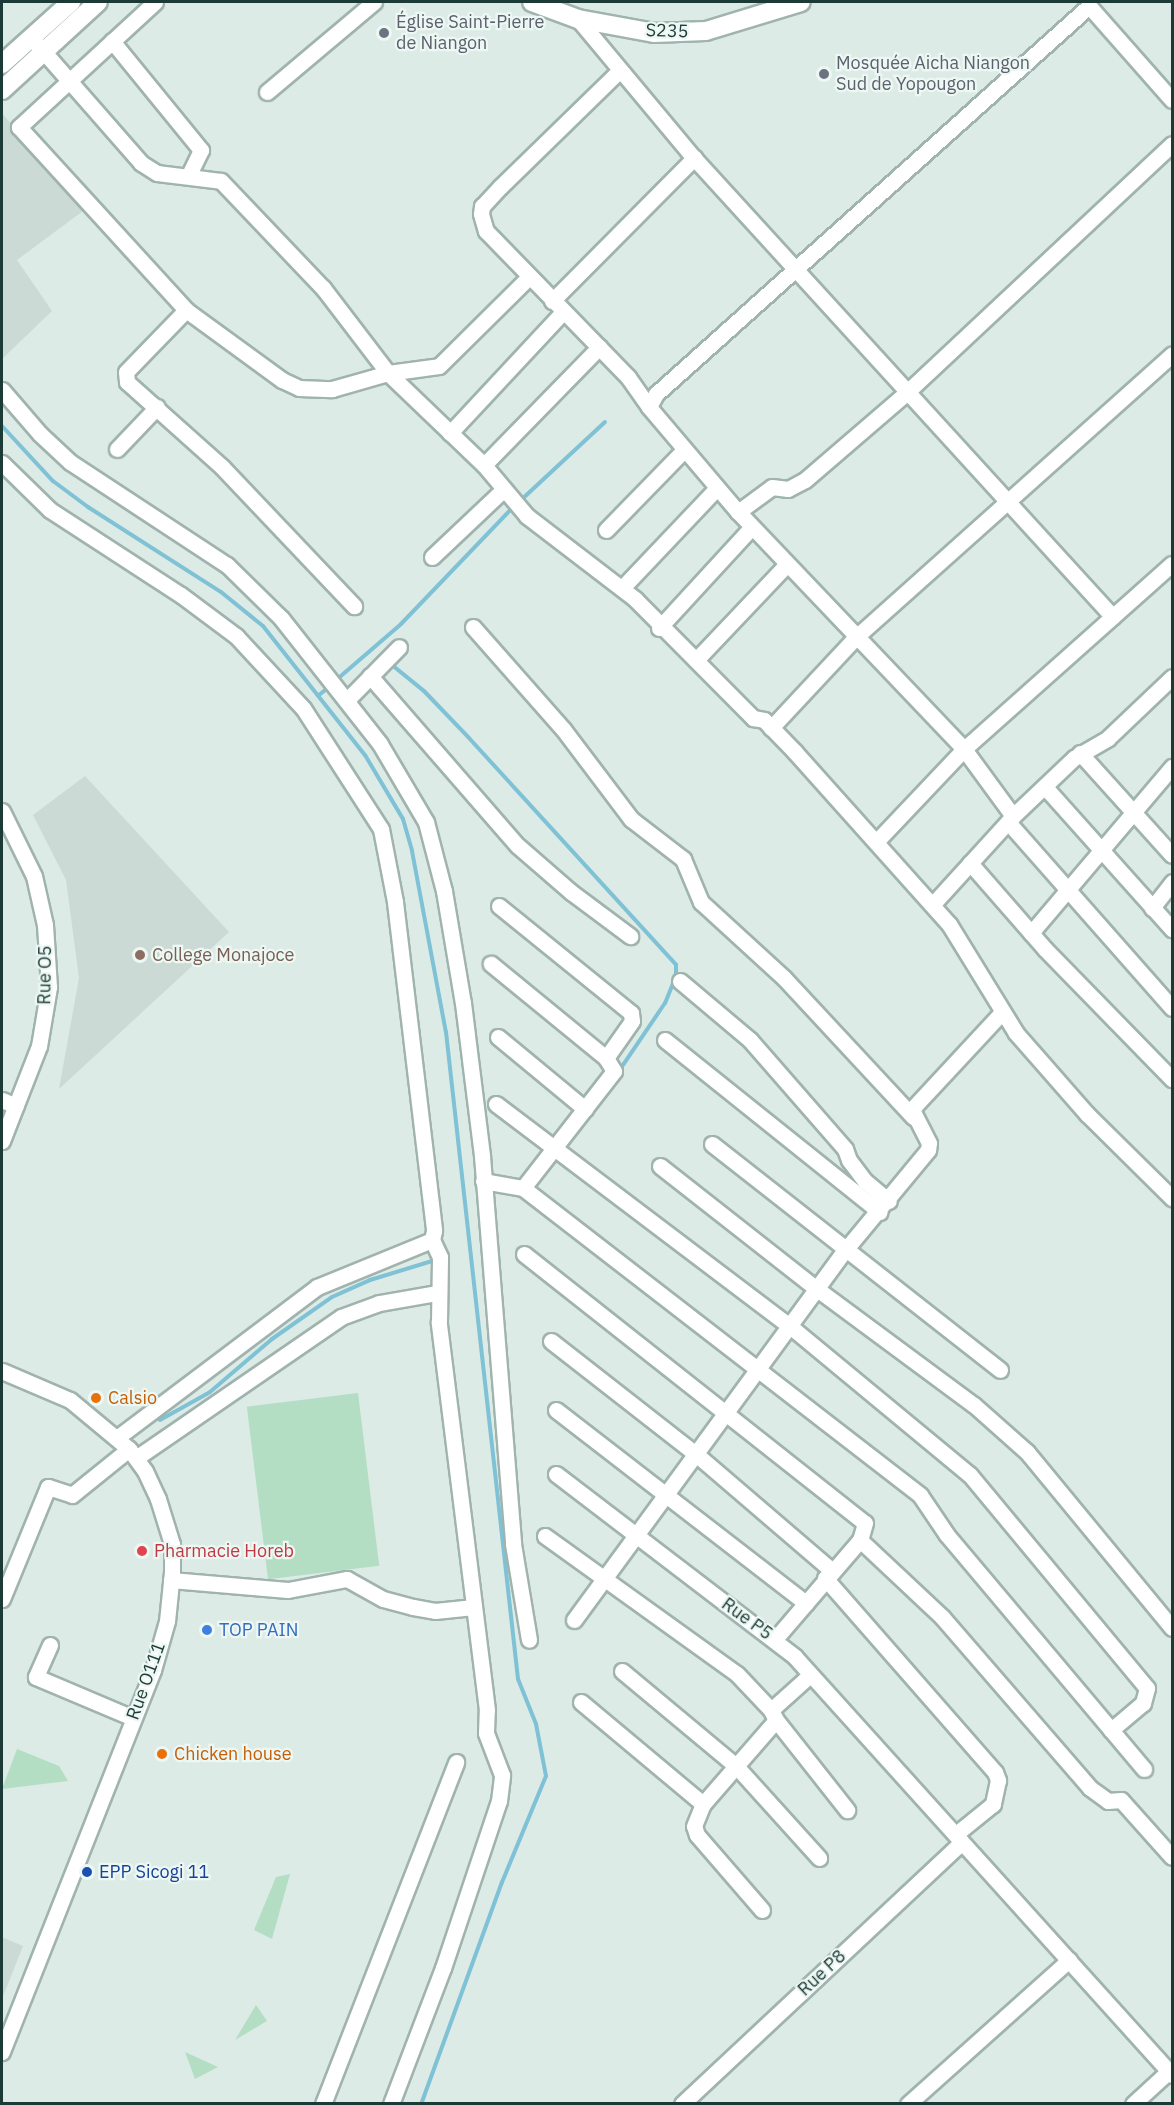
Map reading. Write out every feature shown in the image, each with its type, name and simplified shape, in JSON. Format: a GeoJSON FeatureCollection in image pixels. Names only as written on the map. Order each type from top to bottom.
{"type":"FeatureCollection","features":[{"type":"Feature","properties":{"kind":"street"},"geometry":{"type":"LineString","coordinates":[[2,90],[98,2]]}},
{"type":"Feature","properties":{"kind":"street"},"geometry":{"type":"LineString","coordinates":[[155,2],[19,127],[186,310],[268,371],[299,388],[332,389],[388,373],[439,366],[529,277]]}},
{"type":"Feature","properties":{"kind":"street"},"geometry":{"type":"LineString","coordinates":[[267,92],[374,2]]}},
{"type":"Feature","properties":{"kind":"street","name":"S235"},"geometry":{"type":"LineString","coordinates":[[532,2],[578,19],[654,33],[706,31],[801,2]]}},
{"type":"Feature","properties":{"kind":"street"},"geometry":{"type":"LineString","coordinates":[[649,407],[656,394],[797,271],[883,189],[1090,3],[1173,100]]}},
{"type":"Feature","properties":{"kind":"street"},"geometry":{"type":"LineString","coordinates":[[2,64],[60,5]]}},
{"type":"Feature","properties":{"kind":"street"},"geometry":{"type":"LineString","coordinates":[[578,19],[618,72],[694,158],[1008,505],[1113,616]]}},
{"type":"Feature","properties":{"kind":"street"},"geometry":{"type":"LineString","coordinates":[[30,38],[44,51],[141,163],[157,172],[221,181],[323,288],[388,373],[484,465],[513,499],[622,588],[659,628],[696,660],[753,718],[764,720],[933,904],[969,954],[1002,1012],[1065,1089],[1167,1181],[1173,1198]]}},
{"type":"Feature","properties":{"kind":"street"},"geometry":{"type":"LineString","coordinates":[[112,41],[201,150],[189,175]]}},
{"type":"Feature","properties":{"kind":"street"},"geometry":{"type":"LineString","coordinates":[[618,72],[571,114],[482,206],[482,220],[486,231],[628,377],[684,450],[738,512],[964,749],[1011,819],[1068,893],[1173,1008]]}},
{"type":"Feature","properties":{"kind":"street"},"geometry":{"type":"LineString","coordinates":[[738,512],[772,487],[788,489],[796,486],[906,393],[1173,144]]}},
{"type":"Feature","properties":{"kind":"street"},"geometry":{"type":"LineString","coordinates":[[552,301],[694,158]]}},
{"type":"Feature","properties":{"kind":"street"},"geometry":{"type":"LineString","coordinates":[[186,310],[126,372],[127,382],[157,407],[305,550],[354,606]]}},
{"type":"Feature","properties":{"kind":"street"},"geometry":{"type":"LineString","coordinates":[[450,433],[563,312]]}},
{"type":"Feature","properties":{"kind":"street"},"geometry":{"type":"LineString","coordinates":[[484,465],[599,347]]}},
{"type":"Feature","properties":{"kind":"street"},"geometry":{"type":"LineString","coordinates":[[771,728],[856,637],[1008,505],[1173,354]]}},
{"type":"Feature","properties":{"kind":"street"},"geometry":{"type":"LineString","coordinates":[[2,390],[40,434],[70,462],[227,566],[281,618],[346,697],[380,744],[426,822],[444,891],[463,1003],[483,1181],[505,1466],[529,1640]]}},
{"type":"Feature","properties":{"kind":"street"},"geometry":{"type":"LineString","coordinates":[[117,448],[157,407]]}},
{"type":"Feature","properties":{"kind":"street"},"geometry":{"type":"LineString","coordinates":[[606,530],[684,450]]}},
{"type":"Feature","properties":{"kind":"street"},"geometry":{"type":"LineString","coordinates":[[2,463],[50,510],[181,595],[236,636],[303,708],[381,829],[395,902],[434,1231],[432,1240],[440,1257],[437,1293],[487,1710],[486,1733],[502,1775],[499,1801],[443,1968],[391,2103]]}},
{"type":"Feature","properties":{"kind":"street"},"geometry":{"type":"LineString","coordinates":[[622,588],[717,488]]}},
{"type":"Feature","properties":{"kind":"street"},"geometry":{"type":"LineString","coordinates":[[432,556],[513,499]]}},
{"type":"Feature","properties":{"kind":"street"},"geometry":{"type":"LineString","coordinates":[[659,628],[752,527]]}},
{"type":"Feature","properties":{"kind":"street"},"geometry":{"type":"LineString","coordinates":[[696,660],[787,564]]}},
{"type":"Feature","properties":{"kind":"street"},"geometry":{"type":"LineString","coordinates":[[876,842],[964,749],[1173,564]]}},
{"type":"Feature","properties":{"kind":"street"},"geometry":{"type":"LineString","coordinates":[[473,627],[563,729],[631,819],[683,859],[701,902],[784,978],[913,1117],[929,1143],[928,1150],[885,1207],[846,1249],[638,1537],[574,1620]]}},
{"type":"Feature","properties":{"kind":"street"},"geometry":{"type":"LineString","coordinates":[[346,697],[399,647]]}},
{"type":"Feature","properties":{"kind":"street"},"geometry":{"type":"LineString","coordinates":[[370,676],[518,846],[571,892],[630,936]]}},
{"type":"Feature","properties":{"kind":"street"},"geometry":{"type":"LineString","coordinates":[[933,904],[1011,819],[1080,753],[1108,738],[1173,678]]}},
{"type":"Feature","properties":{"kind":"street"},"geometry":{"type":"LineString","coordinates":[[1080,753],[1173,855]]}},
{"type":"Feature","properties":{"kind":"street"},"geometry":{"type":"LineString","coordinates":[[1031,933],[1068,893],[1133,811],[1173,767]]}},
{"type":"Feature","properties":{"kind":"street"},"geometry":{"type":"LineString","coordinates":[[1045,787],[1173,929]]}},
{"type":"Feature","properties":{"kind":"street","name":"Rue O5"},"geometry":{"type":"LineString","coordinates":[[2,811],[34,876],[45,925],[49,987],[39,1046],[9,1103],[2,1141]]}},
{"type":"Feature","properties":{"kind":"street"},"geometry":{"type":"LineString","coordinates":[[970,863],[1031,933],[1173,1079]]}},
{"type":"Feature","properties":{"kind":"street"},"geometry":{"type":"LineString","coordinates":[[1152,908],[1173,882]]}},
{"type":"Feature","properties":{"kind":"street"},"geometry":{"type":"LineString","coordinates":[[499,906],[631,1013],[632,1021],[606,1058]]}},
{"type":"Feature","properties":{"kind":"street"},"geometry":{"type":"LineString","coordinates":[[491,964],[606,1058],[614,1071],[523,1188]]}},
{"type":"Feature","properties":{"kind":"street"},"geometry":{"type":"LineString","coordinates":[[680,981],[750,1040],[845,1149],[849,1160],[885,1207]]}},
{"type":"Feature","properties":{"kind":"street"},"geometry":{"type":"LineString","coordinates":[[913,1117],[912,1109],[919,1100],[1002,1012]]}},
{"type":"Feature","properties":{"kind":"street"},"geometry":{"type":"LineString","coordinates":[[498,1037],[585,1109]]}},
{"type":"Feature","properties":{"kind":"street"},"geometry":{"type":"LineString","coordinates":[[665,1040],[885,1207]]}},
{"type":"Feature","properties":{"kind":"street"},"geometry":{"type":"LineString","coordinates":[[496,1104],[791,1327],[970,1474],[1140,1677],[1147,1695],[1111,1730]]}},
{"type":"Feature","properties":{"kind":"street"},"geometry":{"type":"LineString","coordinates":[[712,1144],[1000,1370]]}},
{"type":"Feature","properties":{"kind":"street"},"geometry":{"type":"LineString","coordinates":[[660,1166],[817,1289],[974,1405],[1027,1452],[1173,1628]]}},
{"type":"Feature","properties":{"kind":"street"},"geometry":{"type":"LineString","coordinates":[[483,1181],[523,1188],[757,1373],[920,1495],[948,1535],[1144,1769]]}},
{"type":"Feature","properties":{"kind":"street"},"geometry":{"type":"LineString","coordinates":[[118,1437],[316,1287],[432,1240]]}},
{"type":"Feature","properties":{"kind":"street"},"geometry":{"type":"LineString","coordinates":[[524,1254],[862,1519],[866,1528],[860,1540],[828,1574],[775,1639]]}},
{"type":"Feature","properties":{"kind":"street"},"geometry":{"type":"LineString","coordinates":[[2,1599],[48,1487],[72,1496],[341,1317],[379,1303],[437,1293]]}},
{"type":"Feature","properties":{"kind":"street","name":"Rue P8"},"geometry":{"type":"LineString","coordinates":[[551,1341],[698,1455],[828,1574],[994,1772],[998,1780],[993,1804],[682,2103]]}},
{"type":"Feature","properties":{"kind":"street","name":"Rue O111"},"geometry":{"type":"LineString","coordinates":[[2,1371],[58,1393],[118,1437],[146,1471],[165,1518],[172,1544],[167,1621],[153,1670],[2,2052]]}},
{"type":"Feature","properties":{"kind":"street"},"geometry":{"type":"LineString","coordinates":[[556,1410],[806,1603]]}},
{"type":"Feature","properties":{"kind":"street","name":"Rue P5"},"geometry":{"type":"LineString","coordinates":[[556,1474],[775,1639],[1171,2073]]}},
{"type":"Feature","properties":{"kind":"street"},"geometry":{"type":"LineString","coordinates":[[545,1536],[737,1674],[774,1715],[847,1810]]}},
{"type":"Feature","properties":{"kind":"street"},"geometry":{"type":"LineString","coordinates":[[860,1540],[942,1617],[1090,1788],[1108,1801],[1121,1800],[1173,1857]]}},
{"type":"Feature","properties":{"kind":"street"},"geometry":{"type":"LineString","coordinates":[[171,1580],[288,1590],[347,1579],[383,1599],[413,1607],[435,1611],[474,1606]]}},
{"type":"Feature","properties":{"kind":"street"},"geometry":{"type":"LineString","coordinates":[[50,1645],[36,1677],[133,1718]]}},
{"type":"Feature","properties":{"kind":"street"},"geometry":{"type":"LineString","coordinates":[[622,1671],[735,1766],[819,1858]]}},
{"type":"Feature","properties":{"kind":"street"},"geometry":{"type":"LineString","coordinates":[[762,1910],[697,1835],[694,1826],[703,1804],[774,1715],[810,1675]]}},
{"type":"Feature","properties":{"kind":"street"},"geometry":{"type":"LineString","coordinates":[[581,1702],[703,1804]]}},
{"type":"Feature","properties":{"kind":"street"},"geometry":{"type":"LineString","coordinates":[[323,2103],[456,1762]]}},
{"type":"Feature","properties":{"kind":"street"},"geometry":{"type":"LineString","coordinates":[[908,2103],[1069,1960]]}},
{"type":"Feature","properties":{"kind":"street"},"geometry":{"type":"LineString","coordinates":[[1133,2103],[1171,2073]]}},
{"type":"Feature","properties":{"kind":"shaded area"},"geometry":{"type":"Polygon","coordinates":[[[2,113],[83,211],[17,260],[52,311],[2,359],[2,113]]]}},
{"type":"Feature","properties":{"kind":"shaded area","name":"College Monajoce"},"geometry":{"type":"Polygon","coordinates":[[[85,776],[229,932],[59,1089],[79,978],[66,880],[33,815],[85,776]]]}},
{"type":"Feature","properties":{"kind":"shaded area"},"geometry":{"type":"Polygon","coordinates":[[[2,1937],[23,1946],[2,1999],[2,1937]]]}},
{"type":"Feature","properties":{"kind":"green space"},"geometry":{"type":"Polygon","coordinates":[[[358,1393],[379,1566],[268,1579],[247,1407],[358,1393]]]}},
{"type":"Feature","properties":{"kind":"green space"},"geometry":{"type":"Polygon","coordinates":[[[17,1749],[59,1766],[68,1781],[2,1789],[17,1749]]]}},
{"type":"Feature","properties":{"kind":"green space"},"geometry":{"type":"Polygon","coordinates":[[[290,1874],[272,1939],[254,1930],[276,1877],[290,1874]]]}},
{"type":"Feature","properties":{"kind":"green space"},"geometry":{"type":"Polygon","coordinates":[[[256,2005],[267,2021],[235,2040],[256,2005]]]}},
{"type":"Feature","properties":{"kind":"green space"},"geometry":{"type":"Polygon","coordinates":[[[185,2052],[218,2067],[195,2079],[185,2052]]]}},
{"type":"Feature","properties":{"kind":"waterway"},"geometry":{"type":"LineString","coordinates":[[520,501],[605,422]]}},
{"type":"Feature","properties":{"kind":"waterway"},"geometry":{"type":"LineString","coordinates":[[2,426],[53,481],[88,507],[221,592],[263,626],[365,755],[403,819],[412,851],[446,1032],[518,1679],[536,1724],[546,1776],[502,1882],[421,2104]]}},
{"type":"Feature","properties":{"kind":"waterway"},"geometry":{"type":"LineString","coordinates":[[335,681],[401,624],[514,506]]}},
{"type":"Feature","properties":{"kind":"waterway"},"geometry":{"type":"LineString","coordinates":[[392,665],[424,691],[469,738],[676,965],[676,976],[665,1003],[619,1071]]}},
{"type":"Feature","properties":{"kind":"waterway"},"geometry":{"type":"LineString","coordinates":[[319,695],[330,686]]}},
{"type":"Feature","properties":{"kind":"waterway"},"geometry":{"type":"LineString","coordinates":[[160,1420],[210,1392],[272,1339],[332,1297],[370,1280],[432,1261]]}},
{"type":"Feature","properties":{"kind":"place","name":"Église Saint-Pierre de Niangon"},"geometry":{"type":"Point","coordinates":[384,33]}},
{"type":"Feature","properties":{"kind":"place","name":"Mosquée Aicha Niangon Sud de Yopougon"},"geometry":{"type":"Point","coordinates":[824,74]}},
{"type":"Feature","properties":{"kind":"place","name":"College Monajoce"},"geometry":{"type":"Point","coordinates":[140,955]}},
{"type":"Feature","properties":{"kind":"place","name":"Calsio"},"geometry":{"type":"Point","coordinates":[96,1398]}},
{"type":"Feature","properties":{"kind":"place","name":"Pharmacie Horeb"},"geometry":{"type":"Point","coordinates":[142,1551]}},
{"type":"Feature","properties":{"kind":"place","name":"TOP PAIN"},"geometry":{"type":"Point","coordinates":[207,1630]}},
{"type":"Feature","properties":{"kind":"place","name":"Chicken house"},"geometry":{"type":"Point","coordinates":[162,1754]}},
{"type":"Feature","properties":{"kind":"place","name":"EPP Sicogi 11"},"geometry":{"type":"Point","coordinates":[87,1872]}}]}
